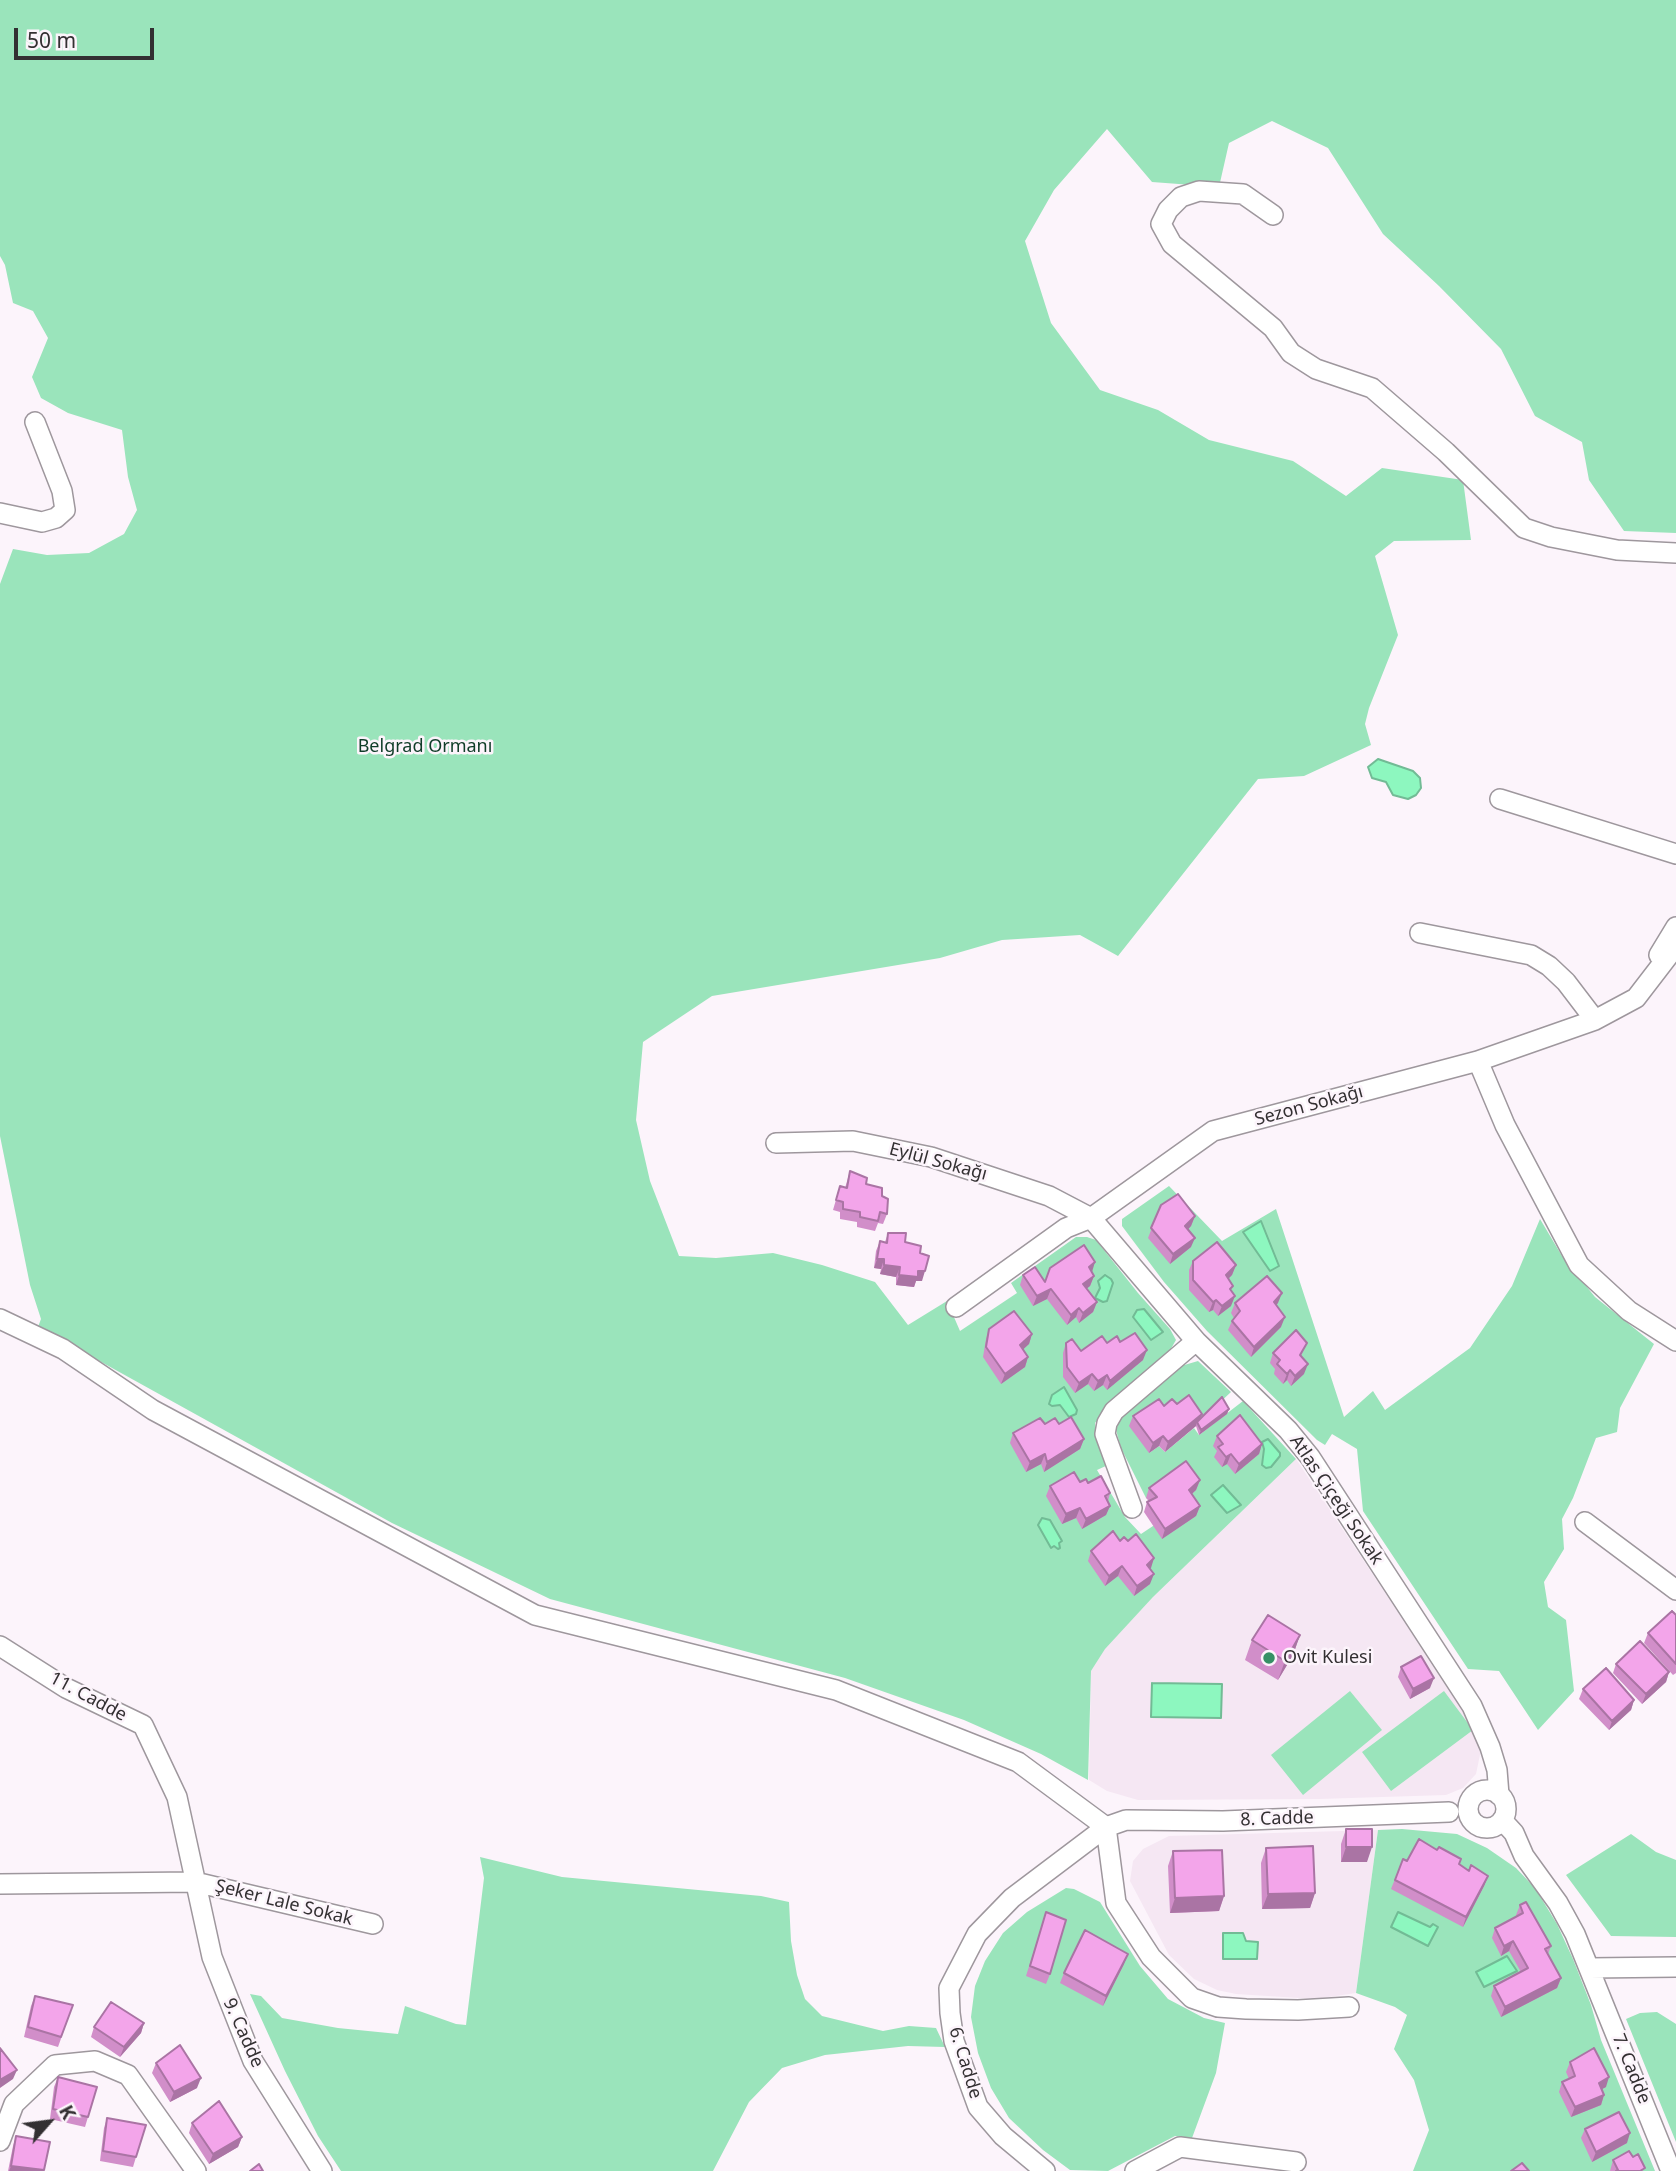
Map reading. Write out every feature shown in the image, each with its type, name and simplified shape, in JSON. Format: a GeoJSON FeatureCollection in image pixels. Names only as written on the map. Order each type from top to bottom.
{"type":"FeatureCollection","features":[{"type":"Feature","properties":{"kind":"street"},"geometry":{"type":"LineString","coordinates":[[1273,215],[1243,194],[1199,191],[1181,197],[1168,210],[1161,224],[1171,244],[1273,328],[1291,354],[1316,369],[1372,388],[1446,452],[1524,528],[1551,537],[1617,550],[1676,553]]}},
{"type":"Feature","properties":{"kind":"street"},"geometry":{"type":"LineString","coordinates":[[0,513],[42,522],[56,518],[65,510],[62,491],[35,422]]}},
{"type":"Feature","properties":{"kind":"street"},"geometry":{"type":"LineString","coordinates":[[1500,799],[1676,854]]}},
{"type":"Feature","properties":{"kind":"street"},"geometry":{"type":"LineString","coordinates":[[1420,933],[1531,955],[1549,965],[1593,1016],[1619,1000],[1647,975],[1676,927]]}},
{"type":"Feature","properties":{"kind":"street","name":"Sezon Sokağı"},"geometry":{"type":"LineString","coordinates":[[956,1307],[1066,1228],[1091,1218],[1213,1131],[1478,1061],[1593,1016],[1636,998],[1676,947]]}},
{"type":"Feature","properties":{"kind":"street"},"geometry":{"type":"LineString","coordinates":[[1478,1061],[1505,1125],[1579,1265],[1629,1311],[1676,1341]]}},
{"type":"Feature","properties":{"kind":"street","name":"Eylül Sokağı"},"geometry":{"type":"LineString","coordinates":[[776,1143],[853,1141],[931,1157],[1049,1196],[1091,1218]]}},
{"type":"Feature","properties":{"kind":"street","name":"Atlas Çiçeği Sokak"},"geometry":{"type":"LineString","coordinates":[[1091,1218],[1196,1341],[1288,1430],[1310,1457],[1472,1706],[1497,1770],[1499,1795]]}},
{"type":"Feature","properties":{"kind":"street"},"geometry":{"type":"LineString","coordinates":[[0,1319],[63,1349],[153,1410],[536,1615],[836,1690],[1018,1762],[1106,1827],[1116,1903],[1151,1957],[1192,1998],[1218,2007],[1232,2008],[1298,2010],[1349,2007]]}},
{"type":"Feature","properties":{"kind":"street"},"geometry":{"type":"LineString","coordinates":[[1132,1508],[1105,1434],[1107,1423],[1114,1411],[1196,1341]]}},
{"type":"Feature","properties":{"kind":"street"},"geometry":{"type":"LineString","coordinates":[[1585,1522],[1676,1590]]}},
{"type":"Feature","properties":{"kind":"street","name":"11. Cadde"},"geometry":{"type":"LineString","coordinates":[[0,1646],[66,1688],[143,1725],[177,1797],[195,1882]]}},
{"type":"Feature","properties":{"kind":"street"},"geometry":{"type":"LineString","coordinates":[[1489,1824],[1468,1811],[1486,1774],[1490,1747]]}},
{"type":"Feature","properties":{"kind":"street"},"geometry":{"type":"LineString","coordinates":[[1489,1824],[1505,1804],[1499,1795],[1484,1790],[1450,1812],[1459,1819],[1489,1824],[1514,1833],[1524,1856],[1558,1903],[1590,1968],[1676,1967]]}},
{"type":"Feature","properties":{"kind":"street","name":"8. Cadde"},"geometry":{"type":"LineString","coordinates":[[1106,1827],[1126,1820],[1223,1821],[1450,1812]]}},
{"type":"Feature","properties":{"kind":"street","name":"6. Cadde"},"geometry":{"type":"LineString","coordinates":[[1045,2171],[1003,2136],[978,2106],[954,2041],[949,1988],[977,1934],[1012,1898],[1106,1827]]}},
{"type":"Feature","properties":{"kind":"street","name":"Şeker Lale Sokak"},"geometry":{"type":"LineString","coordinates":[[0,1884],[195,1882],[373,1924]]}},
{"type":"Feature","properties":{"kind":"street","name":"9. Cadde"},"geometry":{"type":"LineString","coordinates":[[195,1882],[212,1957],[253,2061],[322,2171]]}},
{"type":"Feature","properties":{"kind":"street","name":"7. Cadde"},"geometry":{"type":"LineString","coordinates":[[1590,1968],[1671,2171]]}},
{"type":"Feature","properties":{"kind":"street"},"geometry":{"type":"LineString","coordinates":[[0,2141],[13,2104],[55,2065],[95,2061],[128,2075],[196,2171]]}},
{"type":"Feature","properties":{"kind":"street"},"geometry":{"type":"LineString","coordinates":[[1135,2171],[1180,2147],[1296,2162]]}},
{"type":"Feature","properties":{"kind":"shaded area"},"geometry":{"type":"Polygon","coordinates":[[[1378,759],[1413,771],[1420,778],[1421,788],[1416,795],[1408,799],[1393,795],[1386,782],[1372,778],[1368,767],[1378,759]]]}},
{"type":"Feature","properties":{"kind":"shaded area"},"geometry":{"type":"Polygon","coordinates":[[[1261,1221],[1279,1266],[1270,1271],[1243,1232],[1261,1221]]]}},
{"type":"Feature","properties":{"kind":"shaded area"},"geometry":{"type":"Polygon","coordinates":[[[1105,1275],[1113,1283],[1107,1301],[1103,1302],[1095,1298],[1100,1288],[1098,1281],[1105,1275]]]}},
{"type":"Feature","properties":{"kind":"shaded area"},"geometry":{"type":"Polygon","coordinates":[[[1144,1309],[1163,1332],[1151,1340],[1133,1317],[1137,1310],[1144,1309]]]}},
{"type":"Feature","properties":{"kind":"shaded area"},"geometry":{"type":"Polygon","coordinates":[[[1064,1387],[1077,1410],[1076,1414],[1069,1417],[1060,1405],[1049,1404],[1052,1395],[1064,1387]]]}},
{"type":"Feature","properties":{"kind":"shaded area"},"geometry":{"type":"Polygon","coordinates":[[[1268,1439],[1280,1456],[1271,1467],[1266,1468],[1262,1465],[1262,1442],[1268,1439]]]}},
{"type":"Feature","properties":{"kind":"shaded area"},"geometry":{"type":"Polygon","coordinates":[[[1296,1459],[1473,1725],[1481,1750],[1476,1774],[1463,1788],[1446,1795],[1138,1800],[1107,1791],[1089,1780],[1091,1671],[1105,1648],[1153,1597],[1296,1459]]]}},
{"type":"Feature","properties":{"kind":"shaded area"},"geometry":{"type":"Polygon","coordinates":[[[1223,1485],[1241,1505],[1227,1513],[1211,1495],[1223,1485]]]}},
{"type":"Feature","properties":{"kind":"shaded area"},"geometry":{"type":"Polygon","coordinates":[[[1042,1518],[1050,1520],[1062,1541],[1059,1543],[1060,1548],[1051,1548],[1038,1525],[1042,1518]]]}},
{"type":"Feature","properties":{"kind":"shaded area"},"geometry":{"type":"Polygon","coordinates":[[[1152,1683],[1222,1684],[1221,1718],[1151,1717],[1152,1683]]]}},
{"type":"Feature","properties":{"kind":"shaded area"},"geometry":{"type":"Polygon","coordinates":[[[1378,1830],[1356,1993],[1315,1999],[1236,1994],[1217,1990],[1194,1979],[1169,1955],[1130,1881],[1133,1861],[1143,1849],[1169,1836],[1378,1830]]]}},
{"type":"Feature","properties":{"kind":"shaded area"},"geometry":{"type":"Polygon","coordinates":[[[1398,1912],[1430,1927],[1433,1924],[1438,1927],[1428,1946],[1391,1927],[1398,1912]]]}},
{"type":"Feature","properties":{"kind":"shaded area"},"geometry":{"type":"Polygon","coordinates":[[[1223,1933],[1243,1933],[1246,1941],[1258,1942],[1257,1959],[1223,1959],[1223,1933]]]}},
{"type":"Feature","properties":{"kind":"shaded area"},"geometry":{"type":"Polygon","coordinates":[[[1507,1956],[1517,1971],[1484,1987],[1476,1972],[1507,1956]]]}},
{"type":"Feature","properties":{"kind":"green space","name":"Belgrad Ormanı"},"geometry":{"type":"Polygon","coordinates":[[[0,0],[1676,0],[1676,533],[1624,531],[1589,480],[1582,442],[1535,416],[1501,349],[1383,234],[1328,148],[1272,121],[1229,143],[1219,187],[1152,182],[1107,129],[1054,190],[1025,241],[1051,323],[1100,390],[1158,410],[1209,440],[1293,461],[1346,496],[1382,468],[1463,480],[1471,540],[1394,541],[1375,556],[1398,635],[1365,724],[1371,745],[1304,776],[1258,779],[1118,956],[1080,935],[1002,940],[940,958],[712,996],[643,1042],[636,1120],[650,1181],[679,1256],[716,1258],[773,1253],[822,1265],[875,1282],[908,1325],[947,1301],[960,1331],[1017,1293],[1011,1283],[1076,1237],[1087,1237],[1096,1240],[1170,1329],[1176,1340],[1169,1352],[1116,1396],[1095,1423],[1108,1465],[1097,1470],[1125,1517],[1141,1534],[1153,1526],[1196,1516],[1146,1498],[1121,1448],[1116,1430],[1121,1416],[1181,1366],[1198,1361],[1231,1392],[1198,1423],[1186,1405],[1149,1453],[1159,1446],[1165,1452],[1194,1428],[1199,1435],[1243,1401],[1296,1459],[1153,1597],[1105,1649],[1091,1671],[1088,1780],[1041,1754],[964,1720],[845,1678],[550,1599],[392,1523],[38,1327],[41,1319],[30,1285],[0,1136],[0,584],[13,549],[47,555],[89,553],[124,534],[137,510],[128,477],[122,430],[68,413],[41,398],[32,377],[48,338],[33,311],[13,303],[5,265],[0,256],[0,0]]]}},
{"type":"Feature","properties":{"kind":"green space"},"geometry":{"type":"Polygon","coordinates":[[[1169,1186],[1222,1241],[1276,1209],[1344,1417],[1373,1391],[1385,1410],[1470,1348],[1512,1286],[1540,1219],[1562,1256],[1595,1297],[1654,1344],[1620,1408],[1617,1432],[1596,1438],[1562,1519],[1564,1549],[1544,1582],[1548,1607],[1566,1620],[1574,1691],[1538,1730],[1499,1671],[1468,1669],[1363,1511],[1357,1449],[1332,1434],[1325,1445],[1317,1440],[1207,1331],[1164,1282],[1122,1226],[1122,1219],[1169,1186]]]}},
{"type":"Feature","properties":{"kind":"green space"},"geometry":{"type":"Polygon","coordinates":[[[1350,1691],[1382,1730],[1303,1795],[1271,1755],[1350,1691]]]}},
{"type":"Feature","properties":{"kind":"green space"},"geometry":{"type":"Polygon","coordinates":[[[1444,1691],[1473,1730],[1391,1791],[1362,1752],[1444,1691]]]}},
{"type":"Feature","properties":{"kind":"green space"},"geometry":{"type":"Polygon","coordinates":[[[1402,1829],[1457,1834],[1487,1848],[1516,1868],[1535,1888],[1557,1924],[1573,1959],[1601,2040],[1655,2171],[1413,2171],[1429,2130],[1414,2080],[1394,2049],[1407,2015],[1395,2007],[1356,1993],[1378,1830],[1402,1829]]]}},
{"type":"Feature","properties":{"kind":"green space"},"geometry":{"type":"Polygon","coordinates":[[[1631,1834],[1656,1852],[1676,1860],[1676,1937],[1611,1936],[1566,1875],[1631,1834]]]}},
{"type":"Feature","properties":{"kind":"green space"},"geometry":{"type":"Polygon","coordinates":[[[480,1857],[562,1877],[761,1896],[789,1902],[791,1941],[797,1975],[805,1999],[822,2016],[883,2031],[909,2026],[936,2028],[945,2047],[908,2046],[825,2055],[782,2068],[749,2102],[713,2171],[341,2171],[318,2136],[250,1994],[261,1996],[282,2018],[338,2028],[398,2034],[405,2006],[466,2025],[484,1878],[480,1857]]]}},
{"type":"Feature","properties":{"kind":"green space"},"geometry":{"type":"Polygon","coordinates":[[[1066,1888],[1074,1889],[1100,1902],[1140,1966],[1168,1999],[1204,2018],[1225,2023],[1216,2073],[1192,2138],[1175,2136],[1108,2171],[1070,2170],[1043,2150],[1009,2118],[991,2088],[978,2053],[971,2017],[975,1986],[985,1961],[1003,1933],[1027,1912],[1066,1888]]]}},
{"type":"Feature","properties":{"kind":"green space"},"geometry":{"type":"Polygon","coordinates":[[[1657,2012],[1676,2024],[1676,2142],[1626,2019],[1640,2013],[1657,2012]]]}},
{"type":"Feature","properties":{"kind":"building"},"geometry":{"type":"Polygon","coordinates":[[[850,1171],[867,1178],[866,1184],[882,1188],[882,1196],[888,1199],[887,1214],[880,1212],[878,1221],[860,1217],[860,1212],[843,1209],[843,1202],[836,1200],[840,1186],[847,1188],[850,1171]]]}},
{"type":"Feature","properties":{"kind":"building"},"geometry":{"type":"Polygon","coordinates":[[[1178,1194],[1195,1216],[1185,1226],[1195,1238],[1173,1254],[1151,1228],[1161,1205],[1178,1194]]]}},
{"type":"Feature","properties":{"kind":"building"},"geometry":{"type":"Polygon","coordinates":[[[888,1233],[906,1233],[905,1242],[921,1246],[920,1253],[929,1256],[925,1271],[918,1271],[918,1277],[899,1275],[900,1267],[884,1265],[884,1259],[877,1259],[880,1241],[887,1243],[888,1233]]]}},
{"type":"Feature","properties":{"kind":"building"},"geometry":{"type":"Polygon","coordinates":[[[1217,1242],[1236,1265],[1226,1275],[1233,1286],[1230,1289],[1235,1296],[1222,1306],[1216,1300],[1213,1302],[1193,1280],[1193,1261],[1217,1242]]]}},
{"type":"Feature","properties":{"kind":"building"},"geometry":{"type":"Polygon","coordinates":[[[1084,1245],[1095,1262],[1089,1267],[1094,1276],[1083,1284],[1097,1302],[1083,1313],[1079,1308],[1071,1315],[1051,1289],[1037,1296],[1023,1275],[1035,1267],[1045,1282],[1050,1268],[1084,1245]]]}},
{"type":"Feature","properties":{"kind":"building"},"geometry":{"type":"Polygon","coordinates":[[[1267,1276],[1282,1293],[1274,1302],[1285,1317],[1254,1347],[1232,1321],[1240,1311],[1235,1303],[1267,1276]]]}},
{"type":"Feature","properties":{"kind":"building"},"geometry":{"type":"Polygon","coordinates":[[[1014,1311],[1032,1334],[1020,1345],[1028,1357],[1005,1374],[986,1347],[989,1329],[1014,1311]]]}},
{"type":"Feature","properties":{"kind":"building"},"geometry":{"type":"Polygon","coordinates":[[[1296,1330],[1307,1343],[1300,1355],[1308,1364],[1295,1376],[1290,1370],[1287,1374],[1277,1364],[1280,1360],[1273,1353],[1296,1330]]]}},
{"type":"Feature","properties":{"kind":"building"},"geometry":{"type":"Polygon","coordinates":[[[1135,1333],[1147,1350],[1110,1381],[1107,1375],[1098,1381],[1092,1374],[1079,1383],[1067,1367],[1066,1343],[1072,1339],[1081,1351],[1102,1336],[1107,1343],[1117,1336],[1120,1342],[1135,1333]]]}},
{"type":"Feature","properties":{"kind":"building"},"geometry":{"type":"Polygon","coordinates":[[[1189,1395],[1202,1414],[1168,1442],[1163,1436],[1153,1443],[1133,1416],[1159,1399],[1164,1406],[1172,1399],[1177,1404],[1189,1395]]]}},
{"type":"Feature","properties":{"kind":"building"},"geometry":{"type":"Polygon","coordinates":[[[1222,1397],[1229,1409],[1201,1430],[1197,1422],[1222,1397]]]}},
{"type":"Feature","properties":{"kind":"building"},"geometry":{"type":"Polygon","coordinates":[[[1240,1415],[1262,1444],[1239,1464],[1231,1454],[1226,1457],[1218,1447],[1223,1444],[1217,1436],[1240,1415]]]}},
{"type":"Feature","properties":{"kind":"building"},"geometry":{"type":"Polygon","coordinates":[[[1071,1417],[1084,1439],[1047,1462],[1045,1454],[1030,1462],[1013,1433],[1040,1418],[1045,1424],[1055,1418],[1059,1424],[1071,1417]]]}},
{"type":"Feature","properties":{"kind":"building"},"geometry":{"type":"Polygon","coordinates":[[[1186,1461],[1200,1480],[1189,1490],[1200,1506],[1165,1529],[1147,1502],[1157,1497],[1149,1488],[1186,1461]]]}},
{"type":"Feature","properties":{"kind":"building"},"geometry":{"type":"Polygon","coordinates":[[[1074,1472],[1080,1482],[1086,1479],[1088,1483],[1101,1476],[1110,1493],[1105,1496],[1110,1506],[1086,1519],[1080,1508],[1066,1514],[1050,1486],[1074,1472]]]}},
{"type":"Feature","properties":{"kind":"building"},"geometry":{"type":"Polygon","coordinates":[[[1113,1531],[1120,1541],[1124,1537],[1128,1541],[1136,1534],[1154,1558],[1147,1565],[1154,1574],[1137,1586],[1122,1566],[1109,1576],[1091,1551],[1113,1531]]]}},
{"type":"Feature","properties":{"kind":"building"},"geometry":{"type":"Polygon","coordinates":[[[1672,1611],[1676,1615],[1676,1664],[1648,1633],[1672,1611]]]}},
{"type":"Feature","properties":{"kind":"building"},"geometry":{"type":"Polygon","coordinates":[[[1268,1615],[1300,1635],[1285,1661],[1252,1640],[1268,1615]]]}},
{"type":"Feature","properties":{"kind":"building"},"geometry":{"type":"Polygon","coordinates":[[[1640,1641],[1669,1672],[1646,1694],[1616,1664],[1640,1641]]]}},
{"type":"Feature","properties":{"kind":"building"},"geometry":{"type":"Polygon","coordinates":[[[1421,1656],[1434,1678],[1413,1689],[1401,1667],[1421,1656]]]}},
{"type":"Feature","properties":{"kind":"building"},"geometry":{"type":"Polygon","coordinates":[[[1606,1668],[1634,1700],[1612,1721],[1583,1689],[1606,1668]]]}},
{"type":"Feature","properties":{"kind":"building"},"geometry":{"type":"Polygon","coordinates":[[[1346,1829],[1372,1829],[1372,1847],[1346,1847],[1346,1829]]]}},
{"type":"Feature","properties":{"kind":"building"},"geometry":{"type":"Polygon","coordinates":[[[1419,1839],[1437,1850],[1439,1847],[1461,1859],[1459,1864],[1469,1871],[1471,1865],[1488,1876],[1466,1917],[1395,1880],[1403,1859],[1407,1861],[1419,1839]]]}},
{"type":"Feature","properties":{"kind":"building"},"geometry":{"type":"Polygon","coordinates":[[[1313,1846],[1315,1893],[1268,1894],[1266,1848],[1313,1846]]]}},
{"type":"Feature","properties":{"kind":"building"},"geometry":{"type":"Polygon","coordinates":[[[1222,1850],[1224,1896],[1175,1898],[1173,1851],[1222,1850]]]}},
{"type":"Feature","properties":{"kind":"building"},"geometry":{"type":"Polygon","coordinates":[[[1526,1902],[1551,1946],[1545,1949],[1561,1978],[1505,2007],[1494,1986],[1528,1968],[1513,1941],[1504,1946],[1495,1928],[1523,1913],[1520,1905],[1526,1902]]]}},
{"type":"Feature","properties":{"kind":"building"},"geometry":{"type":"Polygon","coordinates":[[[1046,1912],[1066,1920],[1050,1974],[1030,1966],[1046,1912]]]}},
{"type":"Feature","properties":{"kind":"building"},"geometry":{"type":"Polygon","coordinates":[[[1085,1930],[1128,1954],[1106,1996],[1064,1973],[1085,1930]]]}},
{"type":"Feature","properties":{"kind":"building"},"geometry":{"type":"Polygon","coordinates":[[[35,1996],[73,2005],[61,2037],[28,2027],[35,1996]]]}},
{"type":"Feature","properties":{"kind":"building"},"geometry":{"type":"Polygon","coordinates":[[[111,2002],[144,2023],[124,2047],[94,2027],[111,2002]]]}},
{"type":"Feature","properties":{"kind":"building"},"geometry":{"type":"Polygon","coordinates":[[[180,2045],[201,2078],[174,2092],[156,2063],[180,2045]]]}},
{"type":"Feature","properties":{"kind":"building"},"geometry":{"type":"Polygon","coordinates":[[[0,2048],[17,2070],[0,2080],[0,2048]]]}},
{"type":"Feature","properties":{"kind":"building"},"geometry":{"type":"Polygon","coordinates":[[[1594,2048],[1609,2077],[1599,2083],[1604,2095],[1575,2107],[1562,2082],[1575,2076],[1570,2062],[1594,2048]]]}},
{"type":"Feature","properties":{"kind":"building"},"geometry":{"type":"Polygon","coordinates":[[[58,2077],[97,2087],[88,2117],[53,2109],[58,2077]]]}},
{"type":"Feature","properties":{"kind":"building"},"geometry":{"type":"Polygon","coordinates":[[[219,2101],[242,2137],[213,2154],[192,2123],[219,2101]]]}},
{"type":"Feature","properties":{"kind":"building"},"geometry":{"type":"Polygon","coordinates":[[[1619,2112],[1630,2133],[1596,2152],[1585,2129],[1619,2112]]]}},
{"type":"Feature","properties":{"kind":"building"},"geometry":{"type":"Polygon","coordinates":[[[107,2118],[146,2125],[136,2157],[103,2151],[107,2118]]]}},
{"type":"Feature","properties":{"kind":"building"},"geometry":{"type":"Polygon","coordinates":[[[16,2136],[50,2142],[44,2170],[11,2166],[16,2136]]]}},
{"type":"Feature","properties":{"kind":"building"},"geometry":{"type":"Polygon","coordinates":[[[1629,2151],[1633,2157],[1638,2154],[1645,2168],[1640,2171],[1616,2171],[1618,2170],[1613,2160],[1629,2151]]]}},
{"type":"Feature","properties":{"kind":"building"},"geometry":{"type":"Polygon","coordinates":[[[1522,2163],[1529,2171],[1511,2171],[1522,2163]]]}},
{"type":"Feature","properties":{"kind":"building"},"geometry":{"type":"Polygon","coordinates":[[[259,2164],[263,2171],[250,2171],[259,2164]]]}},
{"type":"Feature","properties":{"kind":"place","name":"Ovit Kulesi"},"geometry":{"type":"Point","coordinates":[1269,1658]}}]}
